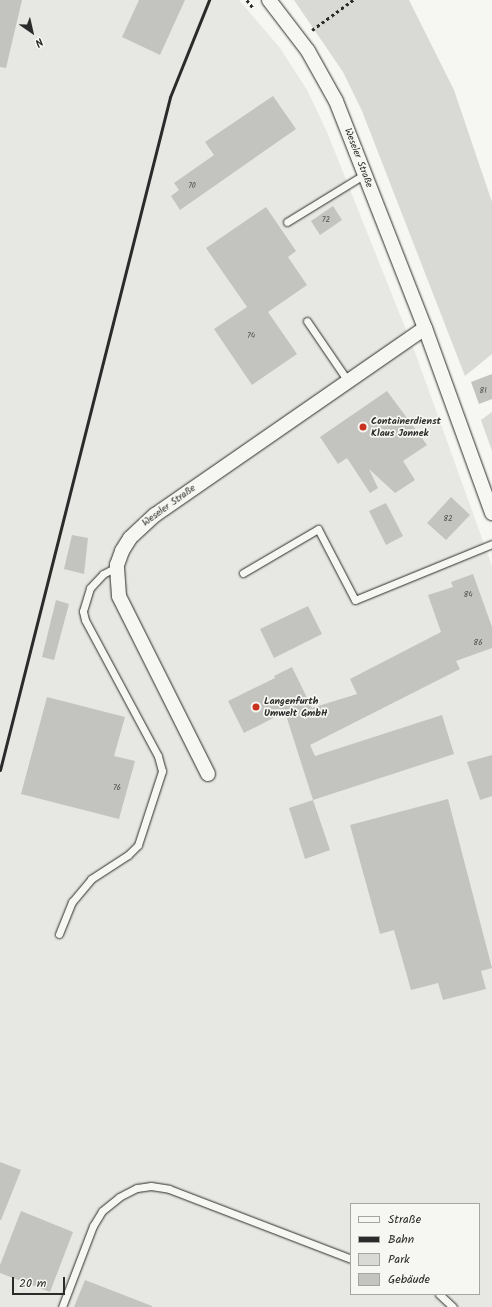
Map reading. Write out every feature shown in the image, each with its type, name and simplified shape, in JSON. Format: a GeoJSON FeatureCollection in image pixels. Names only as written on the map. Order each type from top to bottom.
{"type":"FeatureCollection","features":[{"type":"Feature","properties":{"kind":"street","name":"Weseler Straße"},"geometry":{"type":"LineString","coordinates":[[269,0],[300,39],[336,101],[425,328],[492,513]]}},
{"type":"Feature","properties":{"kind":"street","name":"Weseler Straße"},"geometry":{"type":"LineString","coordinates":[[208,774],[119,596],[117,567],[122,552],[130,538],[150,519],[425,328]]}},
{"type":"Feature","properties":{"kind":"lane"},"geometry":{"type":"LineString","coordinates":[[287,222],[365,174]]}},
{"type":"Feature","properties":{"kind":"lane"},"geometry":{"type":"LineString","coordinates":[[307,321],[348,381]]}},
{"type":"Feature","properties":{"kind":"lane"},"geometry":{"type":"LineString","coordinates":[[243,573],[318,529],[355,600],[492,544]]}},
{"type":"Feature","properties":{"kind":"lane"},"geometry":{"type":"LineString","coordinates":[[59,934],[72,902],[91,879],[128,855],[138,845],[162,771],[158,756],[85,620],[84,611],[90,588],[103,574],[117,567]]}},
{"type":"Feature","properties":{"kind":"lane"},"geometry":{"type":"LineString","coordinates":[[62,1307],[92,1226],[102,1211],[119,1197],[137,1188],[150,1186],[169,1189],[350,1258]]}},
{"type":"Feature","properties":{"kind":"lane"},"geometry":{"type":"LineString","coordinates":[[440,1295],[453,1307]]}},
{"type":"Feature","properties":{"kind":"path"},"geometry":{"type":"LineString","coordinates":[[247,0],[256,11]]}},
{"type":"Feature","properties":{"kind":"path"},"geometry":{"type":"LineString","coordinates":[[300,39],[354,0]]}},
{"type":"Feature","properties":{"kind":"shaded area"},"geometry":{"type":"Polygon","coordinates":[[[0,0],[239,0],[280,48],[307,90],[327,132],[416,355],[492,566],[492,1307],[0,1307],[0,0]]]}},
{"type":"Feature","properties":{"kind":"green space"},"geometry":{"type":"Polygon","coordinates":[[[294,0],[409,0],[454,90],[492,202],[492,354],[465,376],[362,111],[343,72],[294,0]]]}},
{"type":"Feature","properties":{"kind":"green space"},"geometry":{"type":"Polygon","coordinates":[[[492,412],[492,451],[481,420],[492,412]]]}},
{"type":"Feature","properties":{"kind":"building"},"geometry":{"type":"Polygon","coordinates":[[[0,0],[22,0],[6,68],[0,67],[0,0]]]}},
{"type":"Feature","properties":{"kind":"building"},"geometry":{"type":"Polygon","coordinates":[[[139,0],[185,0],[160,55],[122,37],[139,0]]]}},
{"type":"Feature","properties":{"kind":"building"},"geometry":{"type":"Polygon","coordinates":[[[273,96],[296,129],[180,210],[171,196],[179,190],[174,183],[214,155],[205,142],[273,96]]]}},
{"type":"Feature","properties":{"kind":"building"},"geometry":{"type":"Polygon","coordinates":[[[333,206],[342,220],[320,235],[311,221],[333,206]]]}},
{"type":"Feature","properties":{"kind":"building"},"geometry":{"type":"Polygon","coordinates":[[[266,207],[296,251],[288,257],[307,285],[268,312],[297,354],[252,385],[214,329],[247,307],[206,248],[266,207]]]}},
{"type":"Feature","properties":{"kind":"building"},"geometry":{"type":"Polygon","coordinates":[[[492,374],[492,399],[479,404],[471,382],[492,374]]]}},
{"type":"Feature","properties":{"kind":"building"},"geometry":{"type":"Polygon","coordinates":[[[387,391],[427,445],[403,461],[415,480],[395,493],[369,469],[378,488],[370,493],[347,458],[338,464],[320,437],[387,391]]]}},
{"type":"Feature","properties":{"kind":"building"},"geometry":{"type":"Polygon","coordinates":[[[451,497],[470,515],[446,540],[427,523],[451,497]]]}},
{"type":"Feature","properties":{"kind":"building"},"geometry":{"type":"Polygon","coordinates":[[[386,503],[403,536],[386,545],[369,511],[386,503]]]}},
{"type":"Feature","properties":{"kind":"building"},"geometry":{"type":"Polygon","coordinates":[[[72,535],[88,538],[84,574],[64,569],[72,535]]]}},
{"type":"Feature","properties":{"kind":"building"},"geometry":{"type":"Polygon","coordinates":[[[473,574],[492,627],[492,648],[456,661],[460,669],[310,745],[315,756],[442,715],[454,754],[313,800],[285,712],[244,733],[228,701],[275,678],[274,676],[292,667],[312,708],[357,694],[350,679],[441,632],[428,595],[453,587],[451,582],[473,574]]]}},
{"type":"Feature","properties":{"kind":"building"},"geometry":{"type":"Polygon","coordinates":[[[56,600],[69,604],[54,660],[42,657],[56,600]]]}},
{"type":"Feature","properties":{"kind":"building"},"geometry":{"type":"Polygon","coordinates":[[[308,606],[322,634],[274,658],[260,629],[308,606]]]}},
{"type":"Feature","properties":{"kind":"building"},"geometry":{"type":"Polygon","coordinates":[[[47,697],[125,717],[114,756],[135,761],[119,819],[21,794],[47,697]]]}},
{"type":"Feature","properties":{"kind":"building"},"geometry":{"type":"Polygon","coordinates":[[[492,755],[492,796],[480,800],[467,762],[492,755]]]}},
{"type":"Feature","properties":{"kind":"building"},"geometry":{"type":"Polygon","coordinates":[[[448,799],[492,968],[481,971],[486,989],[443,1000],[438,983],[411,990],[394,930],[380,934],[350,825],[448,799]]]}},
{"type":"Feature","properties":{"kind":"building"},"geometry":{"type":"Polygon","coordinates":[[[313,800],[330,850],[305,859],[289,808],[313,800]]]}},
{"type":"Feature","properties":{"kind":"building"},"geometry":{"type":"Polygon","coordinates":[[[0,1162],[21,1170],[1,1220],[0,1220],[0,1162]]]}},
{"type":"Feature","properties":{"kind":"building"},"geometry":{"type":"Polygon","coordinates":[[[21,1211],[73,1232],[50,1292],[0,1273],[0,1265],[21,1211]]]}},
{"type":"Feature","properties":{"kind":"building"},"geometry":{"type":"Polygon","coordinates":[[[85,1280],[152,1306],[152,1307],[74,1307],[85,1280]]]}},
{"type":"Feature","properties":{"kind":"railway"},"geometry":{"type":"LineString","coordinates":[[0,770],[170,97],[209,0]]}},
{"type":"Feature","properties":{"kind":"place","name":"Containerdienst Klaus Jonnek"},"geometry":{"type":"Point","coordinates":[363,427]}},
{"type":"Feature","properties":{"kind":"place","name":"Langenfurth Umwelt GmbH"},"geometry":{"type":"Point","coordinates":[256,707]}}]}
